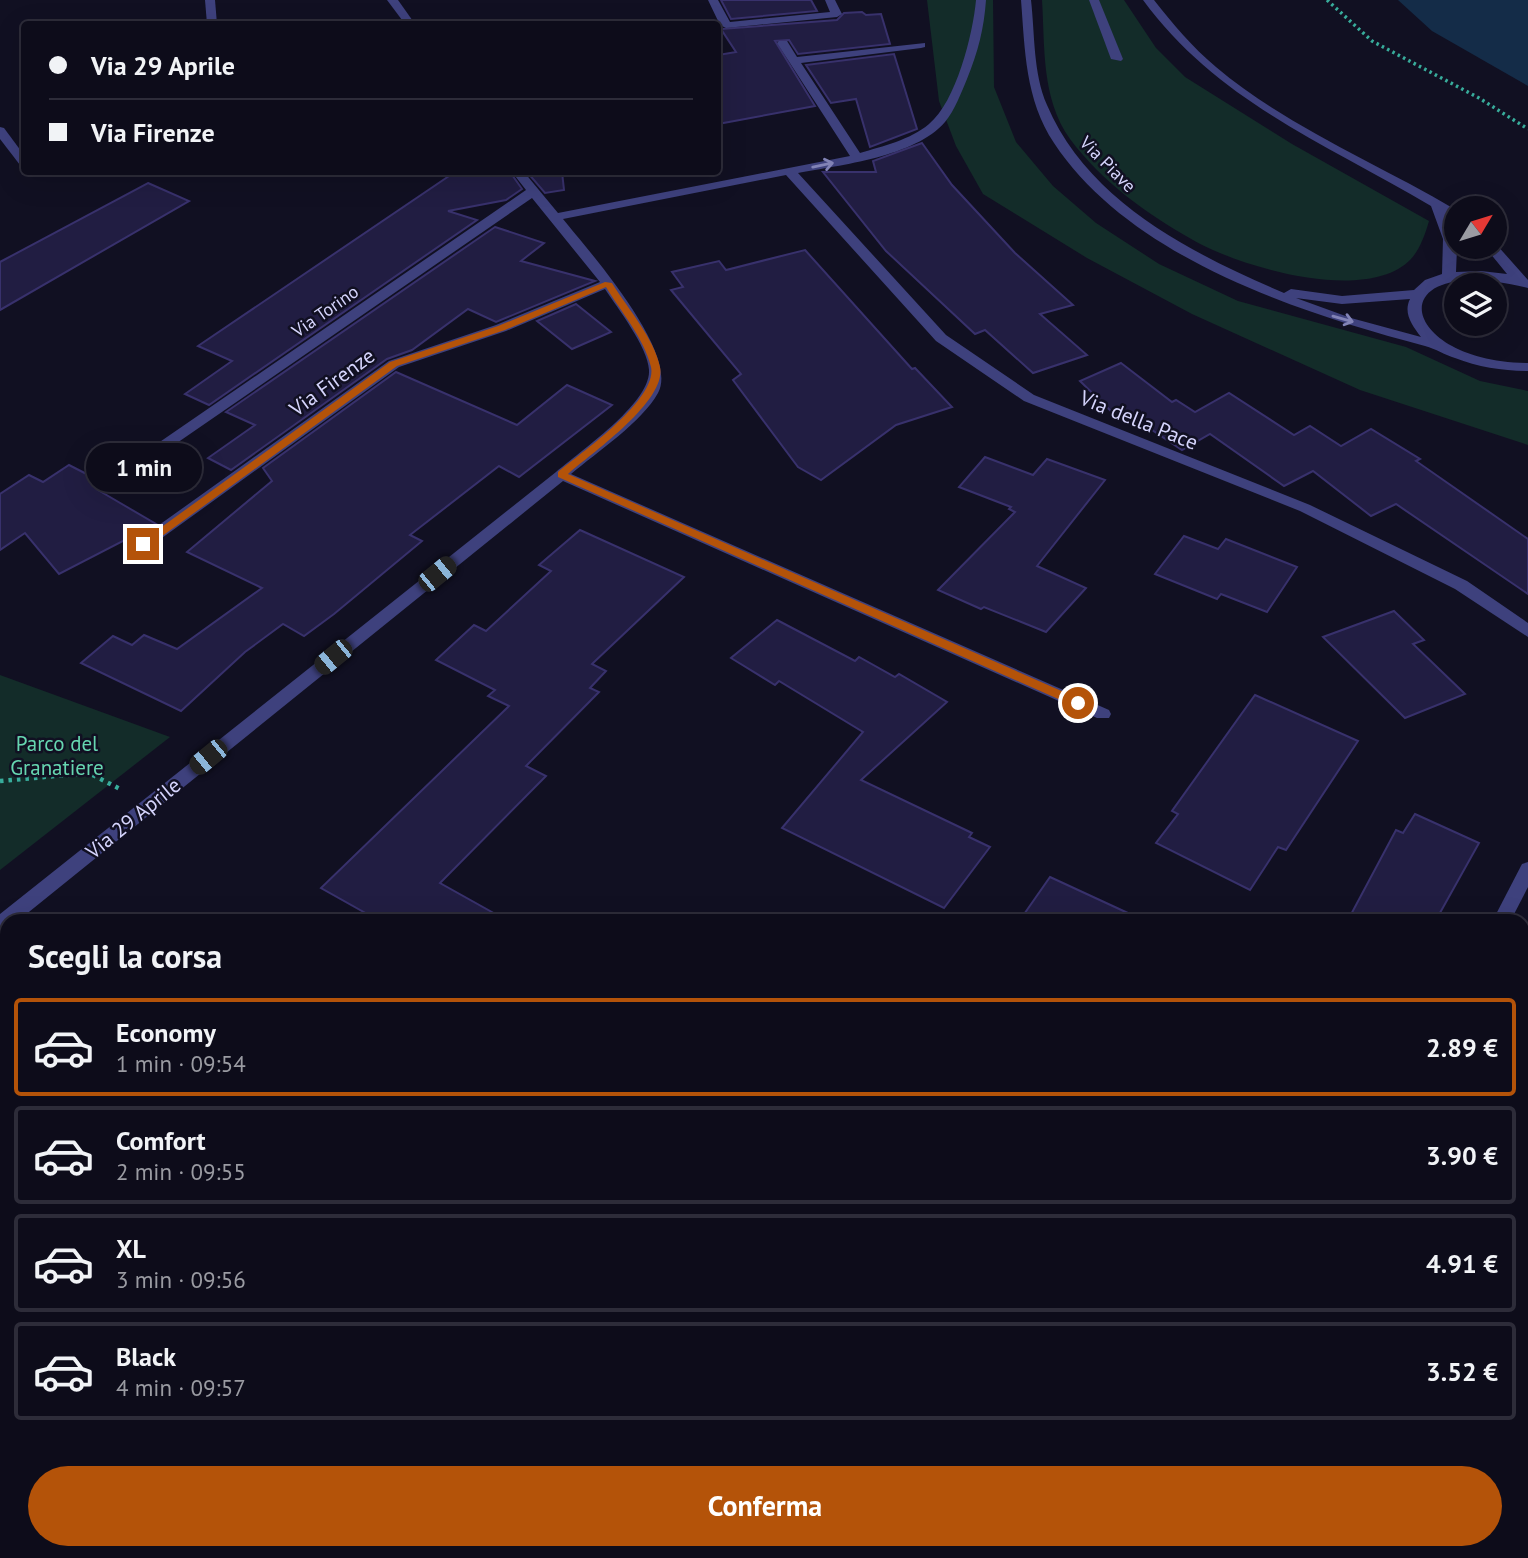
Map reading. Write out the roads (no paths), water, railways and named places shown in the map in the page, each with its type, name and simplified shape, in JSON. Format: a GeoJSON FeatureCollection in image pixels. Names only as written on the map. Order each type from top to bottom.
{"type":"FeatureCollection","features":[{"type":"Feature","properties":{"kind":"street"},"geometry":{"type":"LineString","coordinates":[[210,0],[212,21]]}},
{"type":"Feature","properties":{"kind":"street"},"geometry":{"type":"LineString","coordinates":[[392,0],[408,21]]}},
{"type":"Feature","properties":{"kind":"street"},"geometry":{"type":"LineString","coordinates":[[713,0],[726,25],[736,26],[837,13],[830,0]]}},
{"type":"Feature","properties":{"kind":"street"},"geometry":{"type":"LineString","coordinates":[[554,217],[857,158],[892,147],[928,129],[941,119],[978,33],[981,0]]}},
{"type":"Feature","properties":{"kind":"street","name":"Via Piave"},"geometry":{"type":"LineString","coordinates":[[1026,0],[1032,71],[1040,105],[1052,131],[1076,163],[1114,201],[1210,267],[1317,311],[1443,347]]}},
{"type":"Feature","properties":{"kind":"street"},"geometry":{"type":"LineString","coordinates":[[1094,0],[1117,59]]}},
{"type":"Feature","properties":{"kind":"street"},"geometry":{"type":"LineString","coordinates":[[1148,0],[1200,60],[1234,89],[1276,116],[1444,208]]}},
{"type":"Feature","properties":{"kind":"street"},"geometry":{"type":"LineString","coordinates":[[783,43],[797,60],[857,158]]}},
{"type":"Feature","properties":{"kind":"street"},"geometry":{"type":"LineString","coordinates":[[797,60],[921,45]]}},
{"type":"Feature","properties":{"kind":"street"},"geometry":{"type":"LineString","coordinates":[[0,131],[21,158]]}},
{"type":"Feature","properties":{"kind":"street","name":"Via della Pace"},"geometry":{"type":"LineString","coordinates":[[790,172],[881,275],[942,338],[1029,398],[1305,508],[1461,585],[1528,631]]}},
{"type":"Feature","properties":{"kind":"street","name":"Via 29 Aprile"},"geometry":{"type":"LineString","coordinates":[[14,914],[561,475],[634,412],[652,391],[656,370],[649,349],[608,283],[519,175]]}},
{"type":"Feature","properties":{"kind":"street","name":"Via Torino"},"geometry":{"type":"LineString","coordinates":[[140,462],[532,192]]}},
{"type":"Feature","properties":{"kind":"street"},"geometry":{"type":"LineString","coordinates":[[1436,203],[1448,227],[1452,261],[1449,273]]}},
{"type":"Feature","properties":{"kind":"street"},"geometry":{"type":"LineString","coordinates":[[1502,259],[1523,283]]}},
{"type":"Feature","properties":{"kind":"street"},"geometry":{"type":"LineString","coordinates":[[1444,279],[1427,286],[1418,294],[1413,307],[1418,325],[1443,347],[1471,360],[1527,368]]}},
{"type":"Feature","properties":{"kind":"street","name":"Via Firenze"},"geometry":{"type":"LineString","coordinates":[[143,544],[394,364],[502,328],[608,283]]}},
{"type":"Feature","properties":{"kind":"street","name":"Via Piave"},"geometry":{"type":"LineString","coordinates":[[1257,286],[1342,300],[1418,294]]}},
{"type":"Feature","properties":{"kind":"street"},"geometry":{"type":"LineString","coordinates":[[561,475],[1102,714]]}},
{"type":"Feature","properties":{"kind":"street"},"geometry":{"type":"LineString","coordinates":[[1505,914],[1528,869]]}},
{"type":"Feature","properties":{"kind":"water"},"geometry":{"type":"Polygon","coordinates":[[[1398,0],[1528,0],[1528,86],[1432,31],[1398,0]]]}},
{"type":"Feature","properties":{"kind":"park label","name":"Parco del Granatiere"},"geometry":{"type":"Point","coordinates":[57,755]}}]}
